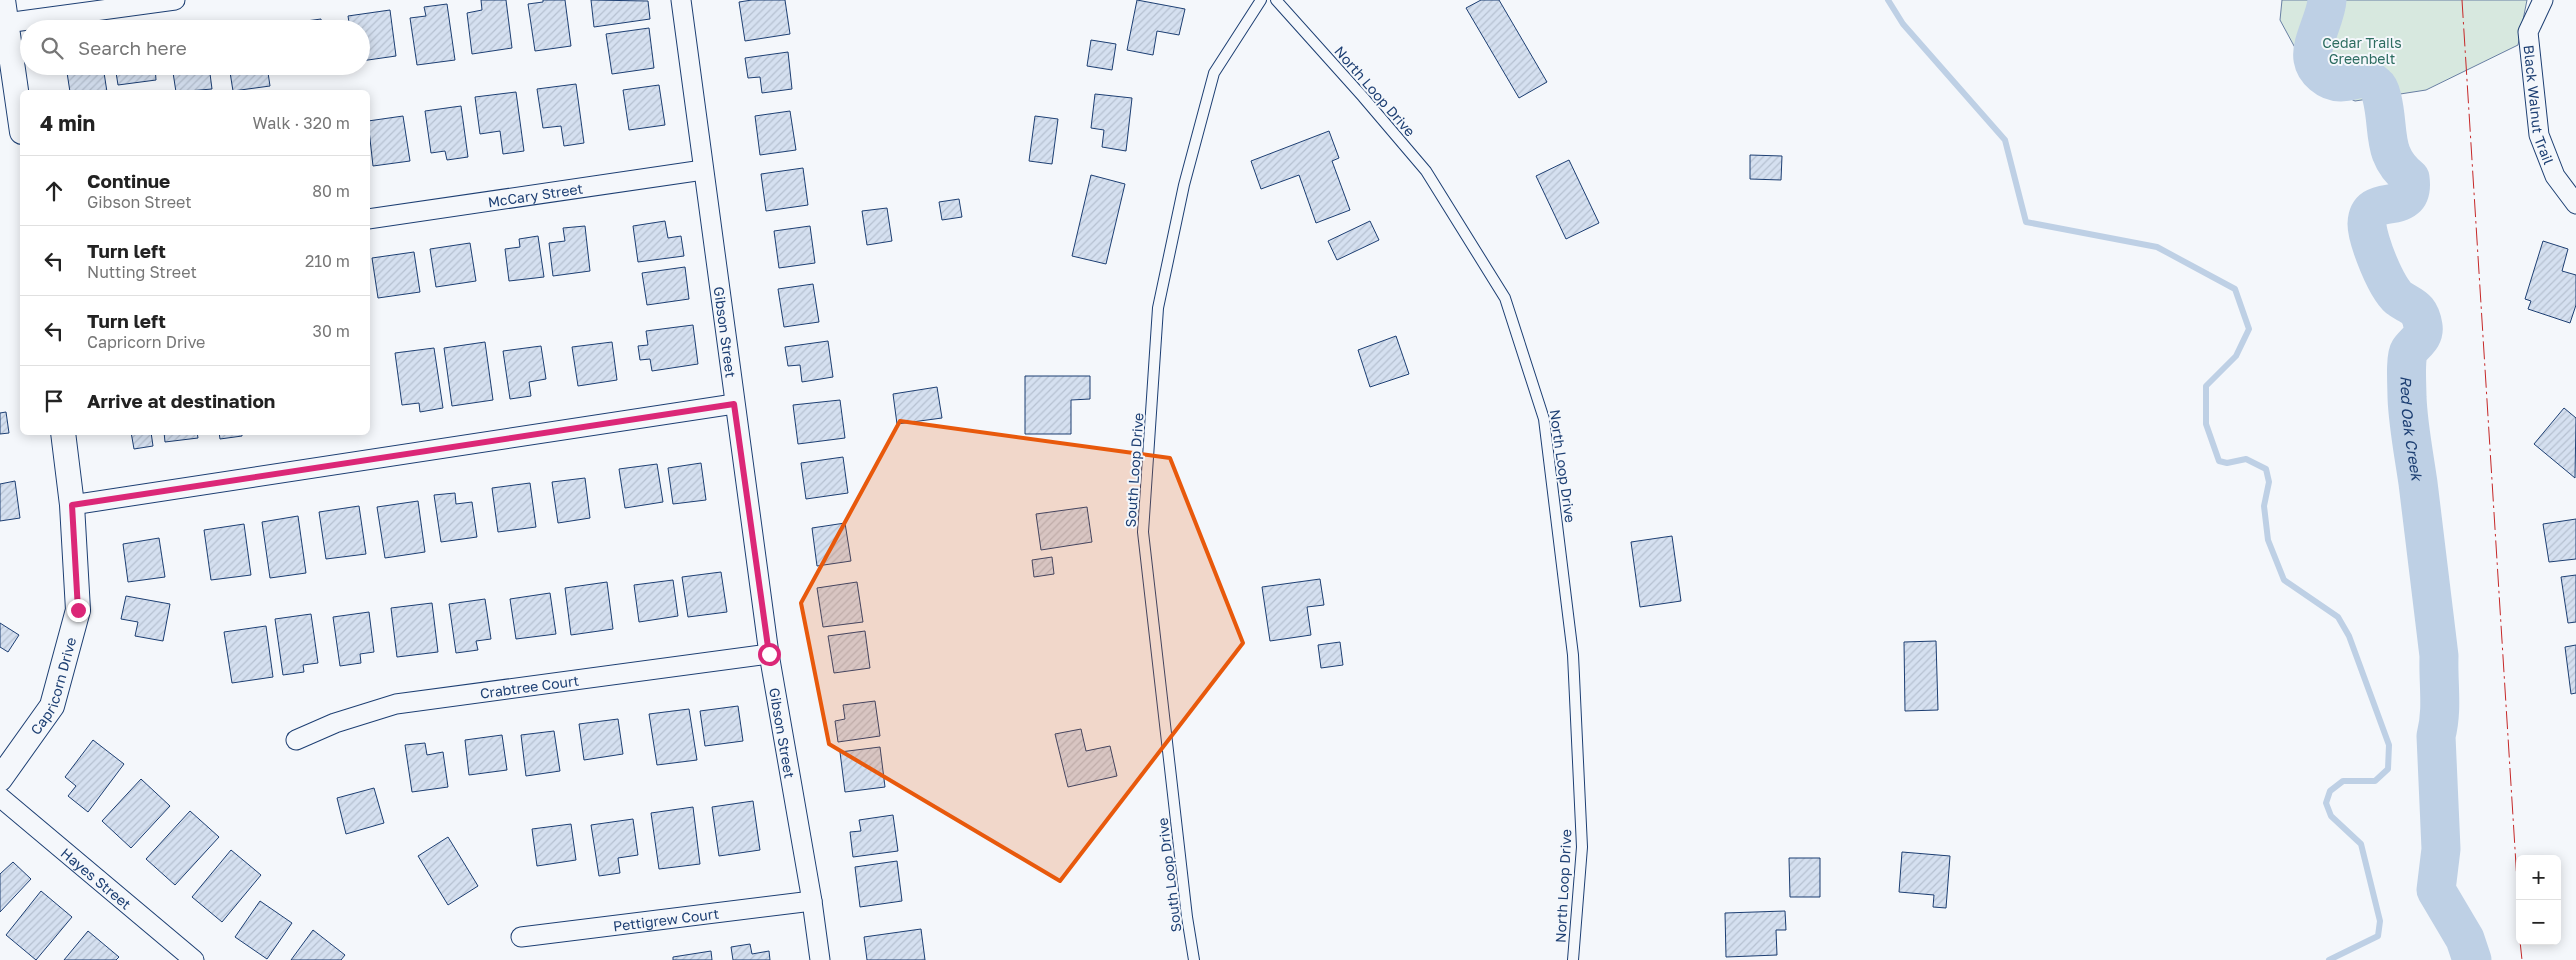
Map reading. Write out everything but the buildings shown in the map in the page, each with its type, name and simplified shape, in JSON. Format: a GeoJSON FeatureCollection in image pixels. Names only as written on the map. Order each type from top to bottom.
{"type":"FeatureCollection","features":[{"type":"Feature","properties":{"kind":"street"},"geometry":{"type":"LineString","coordinates":[[3,0],[20,118]]}},
{"type":"Feature","properties":{"kind":"street"},"geometry":{"type":"LineString","coordinates":[[34,20],[175,0]]}},
{"type":"Feature","properties":{"kind":"street","name":"Gibson Street"},"geometry":{"type":"LineString","coordinates":[[681,0],[769,654],[812,901],[820,960]]}},
{"type":"Feature","properties":{"kind":"street","name":"Black Walnut Trail"},"geometry":{"type":"LineString","coordinates":[[2543,0],[2528,32],[2539,135],[2555,176],[2576,204]]}},
{"type":"Feature","properties":{"kind":"street"},"geometry":{"type":"LineString","coordinates":[[6,24],[20,22]]}},
{"type":"Feature","properties":{"kind":"street","name":"McCary Street"},"geometry":{"type":"LineString","coordinates":[[370,219],[703,170]]}},
{"type":"Feature","properties":{"kind":"street"},"geometry":{"type":"LineString","coordinates":[[72,505],[734,404]]}},
{"type":"Feature","properties":{"kind":"street","name":"Capricorn Drive"},"geometry":{"type":"LineString","coordinates":[[0,779],[52,706],[78,610],[72,505],[63,435]]}},
{"type":"Feature","properties":{"kind":"street","name":"Crabtree Court"},"geometry":{"type":"LineString","coordinates":[[296,740],[335,723],[396,704],[769,654]]}},
{"type":"Feature","properties":{"kind":"street","name":"Hayes Street"},"geometry":{"type":"LineString","coordinates":[[0,797],[187,958]]}},
{"type":"Feature","properties":{"kind":"street","name":"Pettigrew Court"},"geometry":{"type":"LineString","coordinates":[[521,937],[812,901]]}},
{"type":"Feature","properties":{"kind":"lane","name":"South Loop Drive"},"geometry":{"type":"LineString","coordinates":[[1194,960],[1187,916],[1143,532],[1158,308],[1184,185],[1214,73],[1261,0]]}},
{"type":"Feature","properties":{"kind":"lane","name":"North Loop Drive"},"geometry":{"type":"LineString","coordinates":[[1276,0],[1426,171],[1505,298],[1544,419],[1573,655],[1582,847],[1573,960]]}},
{"type":"Feature","properties":{"kind":"highlighted area"},"geometry":{"type":"Polygon","coordinates":[[[900,421],[1170,458],[1243,643],[1060,881],[829,744],[801,603],[900,421]]]}},
{"type":"Feature","properties":{"kind":"green space","name":"Cedar Trails Greenbelt"},"geometry":{"type":"Polygon","coordinates":[[[2282,0],[2527,0],[2518,45],[2426,90],[2355,101],[2313,81],[2280,20],[2282,0]]]}},
{"type":"Feature","properties":{"kind":"waterway"},"geometry":{"type":"LineString","coordinates":[[1888,0],[1903,24],[2005,140],[2026,222],[2157,247],[2235,289],[2249,329],[2236,356],[2206,386],[2206,424],[2219,461],[2227,463],[2246,459],[2266,469],[2269,482],[2264,506],[2268,540],[2284,580],[2338,617],[2349,636],[2389,745],[2388,769],[2375,781],[2343,781],[2330,791],[2326,803],[2331,816],[2361,844],[2380,921],[2378,936],[2329,960]]}},
{"type":"Feature","properties":{"kind":"waterway","name":"Red Oak Creek"},"geometry":{"type":"LineString","coordinates":[[2327,0],[2314,46],[2313,59],[2316,68],[2327,78],[2335,82],[2367,79],[2377,86],[2382,98],[2391,151],[2401,169],[2410,178],[2410,191],[2406,198],[2399,202],[2375,208],[2369,214],[2367,224],[2370,241],[2389,286],[2400,299],[2418,311],[2423,326],[2421,337],[2408,354],[2407,397],[2439,656],[2440,706],[2436,736],[2441,849],[2436,890],[2465,939],[2472,960]]}},
{"type":"Feature","properties":{"kind":"power"},"geometry":{"type":"LineString","coordinates":[[2462,0],[2518,900]]}},
{"type":"Feature","properties":{"kind":"power"},"geometry":{"type":"LineString","coordinates":[[2520,945],[2522,960]]}},
{"type":"Feature","properties":{"kind":"route"},"geometry":{"type":"LineString","coordinates":[[78,610],[72,505],[734,404],[769,654]]}}]}
